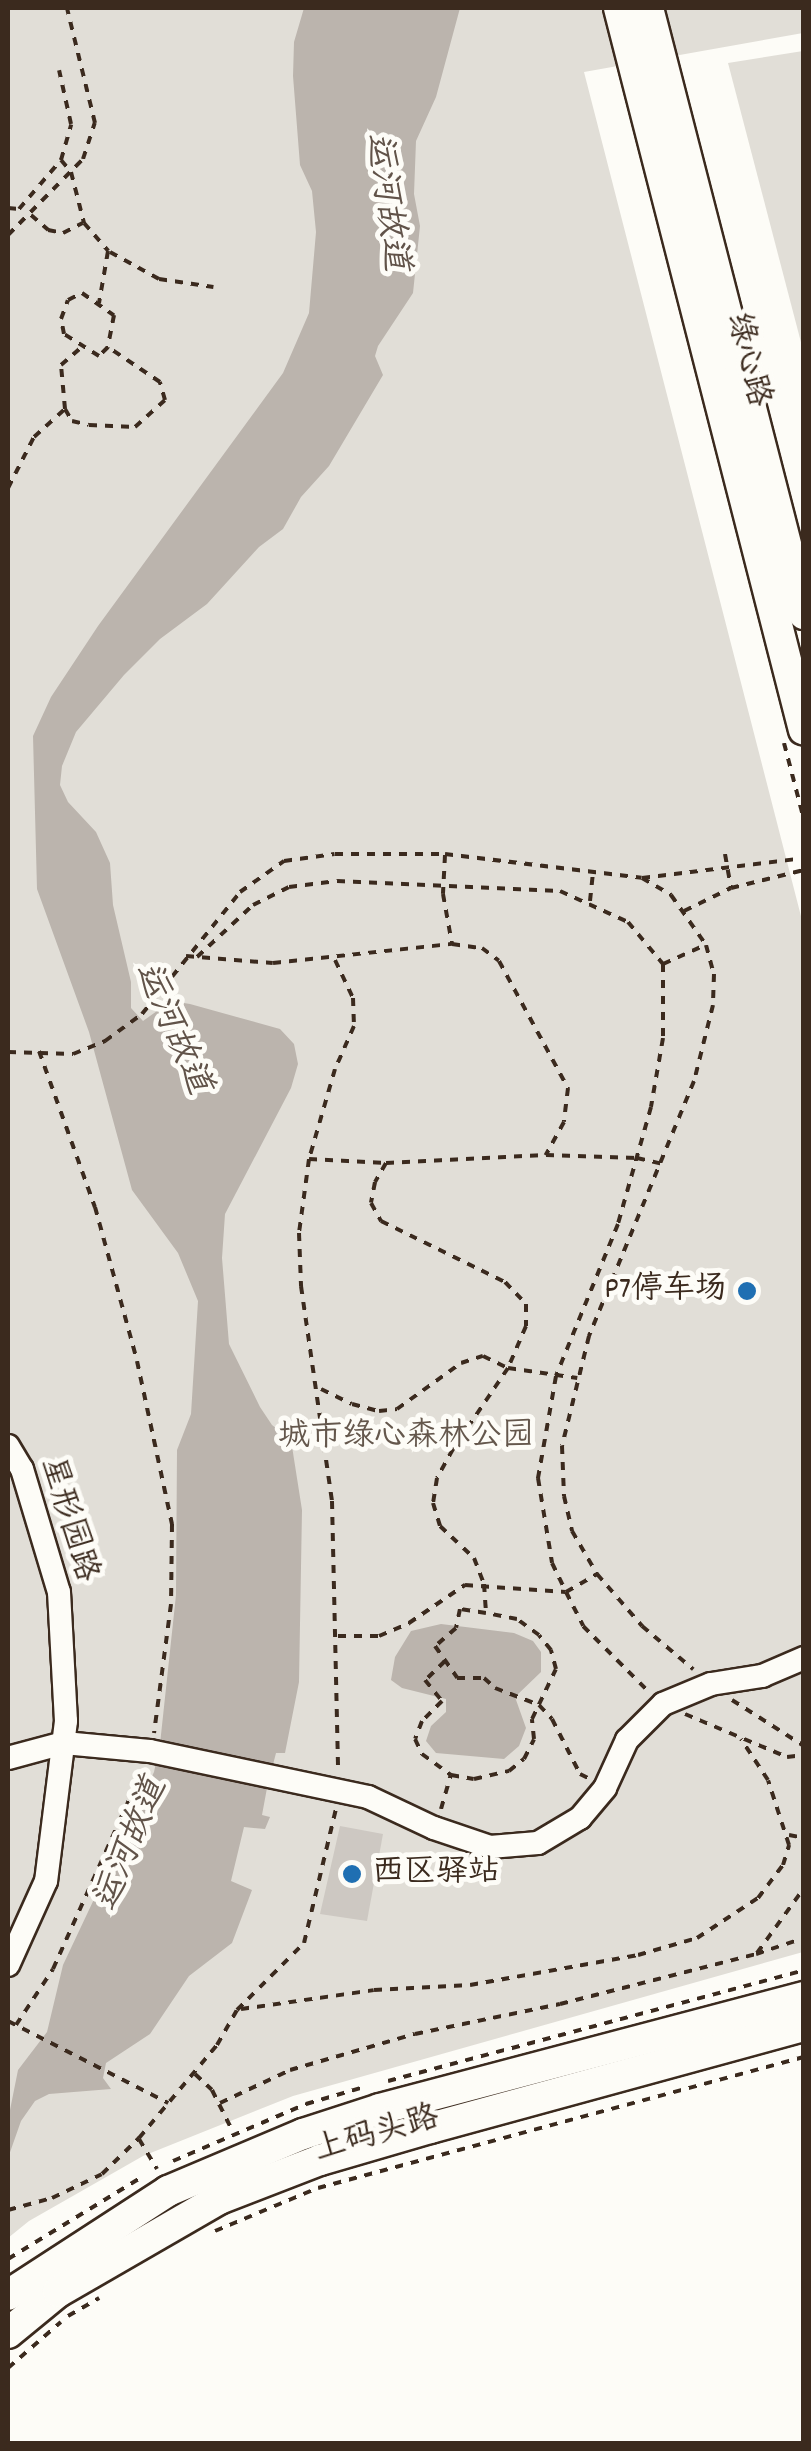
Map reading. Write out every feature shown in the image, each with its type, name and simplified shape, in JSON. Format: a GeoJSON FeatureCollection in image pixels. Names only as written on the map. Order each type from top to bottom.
{"type":"FeatureCollection","features":[{"type":"Feature","properties":{"kind":"main road","name":"绿心路"},"geometry":{"type":"LineString","coordinates":[[619,8],[804,730]]}},
{"type":"Feature","properties":{"kind":"main road","name":"绿心路"},"geometry":{"type":"LineString","coordinates":[[648,8],[804,614]]}},
{"type":"Feature","properties":{"kind":"main road","name":"上码头路"},"geometry":{"type":"LineString","coordinates":[[8,2333],[130,2230],[168,2190],[302,2134],[380,2109],[804,1997]]}},
{"type":"Feature","properties":{"kind":"main road","name":"上码头路"},"geometry":{"type":"LineString","coordinates":[[8,2295],[130,2230],[320,2160],[804,2026]]}},
{"type":"Feature","properties":{"kind":"main road"},"geometry":{"type":"LineString","coordinates":[[302,2134],[303,2152],[320,2160]]}},
{"type":"Feature","properties":{"kind":"street","name":"星形园路"},"geometry":{"type":"LineString","coordinates":[[8,1446],[22,1469],[59,1592],[64,1742],[46,1881],[8,1965]]}},
{"type":"Feature","properties":{"kind":"street"},"geometry":{"type":"LineString","coordinates":[[8,1758],[64,1742],[151,1751],[368,1796],[434,1828],[490,1847],[538,1843],[580,1818],[604,1788],[628,1740],[663,1704],[710,1684],[762,1676],[804,1658]]}},
{"type":"Feature","properties":{"kind":"path"},"geometry":{"type":"LineString","coordinates":[[8,235],[82,158],[95,124],[67,8]]}},
{"type":"Feature","properties":{"kind":"path"},"geometry":{"type":"LineString","coordinates":[[8,208],[19,209],[61,160],[70,124],[59,70]]}},
{"type":"Feature","properties":{"kind":"path"},"geometry":{"type":"LineString","coordinates":[[61,160],[71,172],[84,223],[108,251],[159,279],[212,287]]}},
{"type":"Feature","properties":{"kind":"path"},"geometry":{"type":"LineString","coordinates":[[31,215],[48,230],[63,233],[84,223]]}},
{"type":"Feature","properties":{"kind":"path"},"geometry":{"type":"LineString","coordinates":[[98,303],[108,251]]}},
{"type":"Feature","properties":{"kind":"path"},"geometry":{"type":"LineString","coordinates":[[82,293],[114,315],[108,346],[99,356],[64,334],[60,319],[68,300],[82,293]]}},
{"type":"Feature","properties":{"kind":"path"},"geometry":{"type":"LineString","coordinates":[[82,347],[61,365],[65,408],[72,421],[135,427],[165,400],[160,382],[108,346]]}},
{"type":"Feature","properties":{"kind":"path"},"geometry":{"type":"LineString","coordinates":[[8,488],[34,436],[65,408]]}},
{"type":"Feature","properties":{"kind":"path"},"geometry":{"type":"LineString","coordinates":[[8,1052],[73,1054],[104,1041],[142,1014],[240,892],[284,861],[335,854],[446,854],[642,878],[804,858]]}},
{"type":"Feature","properties":{"kind":"path"},"geometry":{"type":"LineString","coordinates":[[446,854],[444,883],[452,944]]}},
{"type":"Feature","properties":{"kind":"path"},"geometry":{"type":"LineString","coordinates":[[725,854],[731,888]]}},
{"type":"Feature","properties":{"kind":"path"},"geometry":{"type":"LineString","coordinates":[[684,911],[731,888],[804,870]]}},
{"type":"Feature","properties":{"kind":"path"},"geometry":{"type":"LineString","coordinates":[[590,901],[592,871]]}},
{"type":"Feature","properties":{"kind":"path"},"geometry":{"type":"LineString","coordinates":[[642,878],[671,895],[706,945],[714,974],[713,1005],[694,1081],[589,1336],[562,1446],[564,1496],[572,1531],[597,1574],[642,1626],[710,1684],[804,1746]]}},
{"type":"Feature","properties":{"kind":"path"},"geometry":{"type":"LineString","coordinates":[[197,957],[253,905],[289,888],[338,881],[444,883],[560,892],[590,901],[628,922],[663,964],[663,1038],[637,1158],[618,1224],[556,1376],[538,1478],[552,1562],[583,1626],[663,1704],[787,1756],[804,1755]]}},
{"type":"Feature","properties":{"kind":"path"},"geometry":{"type":"LineString","coordinates":[[186,956],[273,963],[335,960],[452,944],[482,948],[499,961],[568,1088],[564,1122],[546,1155]]}},
{"type":"Feature","properties":{"kind":"path"},"geometry":{"type":"LineString","coordinates":[[663,964],[706,945]]}},
{"type":"Feature","properties":{"kind":"path"},"geometry":{"type":"LineString","coordinates":[[8,2210],[52,2198],[102,2174],[139,2138],[194,2073],[237,2010],[304,1943],[334,1826],[338,1791],[338,1636],[332,1501],[319,1388],[300,1286],[299,1233],[309,1159],[335,1069],[354,1026],[353,998],[335,960]]}},
{"type":"Feature","properties":{"kind":"path"},"geometry":{"type":"LineString","coordinates":[[16,2026],[53,1970],[151,1751],[171,1604],[172,1524],[137,1361],[95,1208],[39,1051]]}},
{"type":"Feature","properties":{"kind":"path"},"geometry":{"type":"LineString","coordinates":[[309,1159],[386,1163],[546,1155],[637,1158],[662,1164]]}},
{"type":"Feature","properties":{"kind":"path"},"geometry":{"type":"LineString","coordinates":[[386,1163],[375,1182],[371,1203],[381,1222],[505,1282],[526,1304],[526,1326],[508,1368],[453,1449],[437,1478],[433,1503],[440,1526],[474,1558],[484,1584],[486,1613]]}},
{"type":"Feature","properties":{"kind":"path"},"geometry":{"type":"LineString","coordinates":[[319,1388],[379,1411],[396,1409],[461,1363],[483,1356],[508,1368],[578,1378]]}},
{"type":"Feature","properties":{"kind":"path"},"geometry":{"type":"LineString","coordinates":[[338,1636],[379,1636],[409,1623],[465,1585],[566,1592],[597,1574]]}},
{"type":"Feature","properties":{"kind":"path"},"geometry":{"type":"LineString","coordinates":[[445,1661],[425,1680],[442,1701],[422,1721],[416,1740],[434,1766],[451,1775],[486,1777],[508,1771],[524,1759],[534,1739],[532,1719],[539,1705],[556,1669],[551,1650],[517,1619],[460,1609],[456,1628],[435,1646],[457,1678],[484,1678],[495,1688],[539,1705],[552,1718],[580,1774],[604,1788]]}},
{"type":"Feature","properties":{"kind":"path"},"geometry":{"type":"LineString","coordinates":[[237,2010],[326,1995],[470,1984],[638,1955],[698,1938],[758,1898],[782,1865],[789,1845],[768,1780],[741,1739]]}},
{"type":"Feature","properties":{"kind":"path"},"geometry":{"type":"LineString","coordinates":[[434,1828],[451,1775]]}},
{"type":"Feature","properties":{"kind":"path"},"geometry":{"type":"LineString","coordinates":[[786,1834],[804,1838]]}},
{"type":"Feature","properties":{"kind":"path"},"geometry":{"type":"LineString","coordinates":[[756,1954],[804,1888]]}},
{"type":"Feature","properties":{"kind":"path"},"geometry":{"type":"LineString","coordinates":[[220,2103],[290,2070],[415,2034],[560,2004],[804,1938]]}},
{"type":"Feature","properties":{"kind":"path"},"geometry":{"type":"LineString","coordinates":[[8,2022],[169,2103]]}},
{"type":"Feature","properties":{"kind":"path","name":"上码头路"},"geometry":{"type":"LineString","coordinates":[[211,2232],[318,2188],[804,2057]]}},
{"type":"Feature","properties":{"kind":"path"},"geometry":{"type":"LineString","coordinates":[[194,2073],[220,2103],[233,2132]]}},
{"type":"Feature","properties":{"kind":"path"},"geometry":{"type":"LineString","coordinates":[[139,2138],[157,2169]]}},
{"type":"Feature","properties":{"kind":"path"},"geometry":{"type":"LineString","coordinates":[[8,2368],[68,2316],[114,2289]]}},
{"type":"Feature","properties":{"kind":"green space","name":"城市绿心森林公园"},"geometry":{"type":"Polygon","coordinates":[[[8,8],[803,8],[803,33],[584,72],[803,924],[803,1952],[293,2096],[143,2156],[29,2221],[8,2238],[8,8]]]}},
{"type":"Feature","properties":{"kind":"green space"},"geometry":{"type":"Polygon","coordinates":[[[804,52],[803,350],[728,63],[804,52]]]}},
{"type":"Feature","properties":{"kind":"water","name":"运河故道"},"geometry":{"type":"Polygon","coordinates":[[[304,8],[460,8],[436,97],[416,141],[414,194],[420,226],[413,293],[378,346],[375,356],[383,375],[329,466],[301,497],[283,529],[259,547],[207,604],[160,639],[124,675],[76,732],[62,766],[60,785],[68,802],[96,832],[110,863],[113,905],[131,982],[131,1008],[143,1021],[171,1001],[190,1004],[280,1029],[294,1044],[298,1064],[291,1088],[225,1214],[222,1258],[229,1344],[260,1407],[272,1425],[291,1440],[302,1510],[299,1682],[285,1753],[276,1753],[267,1788],[262,1815],[270,1817],[265,1829],[244,1827],[231,1881],[252,1890],[232,1943],[189,1976],[150,2034],[106,2063],[103,2078],[111,2089],[49,2094],[35,2101],[21,2121],[8,2158],[8,2120],[18,2070],[47,2032],[63,1965],[154,1772],[176,1595],[177,1450],[191,1414],[198,1301],[178,1253],[132,1190],[89,1032],[37,889],[33,736],[51,697],[98,626],[283,373],[309,313],[316,232],[312,191],[300,165],[293,76],[294,42],[304,8]]]}},
{"type":"Feature","properties":{"kind":"water"},"geometry":{"type":"Polygon","coordinates":[[[441,1624],[514,1633],[533,1641],[541,1652],[541,1672],[515,1697],[526,1728],[519,1746],[504,1759],[436,1753],[426,1741],[431,1726],[446,1712],[446,1699],[402,1688],[391,1680],[395,1657],[411,1631],[441,1624]]]}},
{"type":"Feature","properties":{"kind":"building","name":"西区驿站"},"geometry":{"type":"Polygon","coordinates":[[[340,1826],[383,1834],[367,1921],[320,1914],[340,1826]]]}},
{"type":"Feature","properties":{"kind":"place","name":"P7停车场"},"geometry":{"type":"Point","coordinates":[747,1291]}},
{"type":"Feature","properties":{"kind":"place","name":"西区驿站"},"geometry":{"type":"Point","coordinates":[352,1874]}}]}
